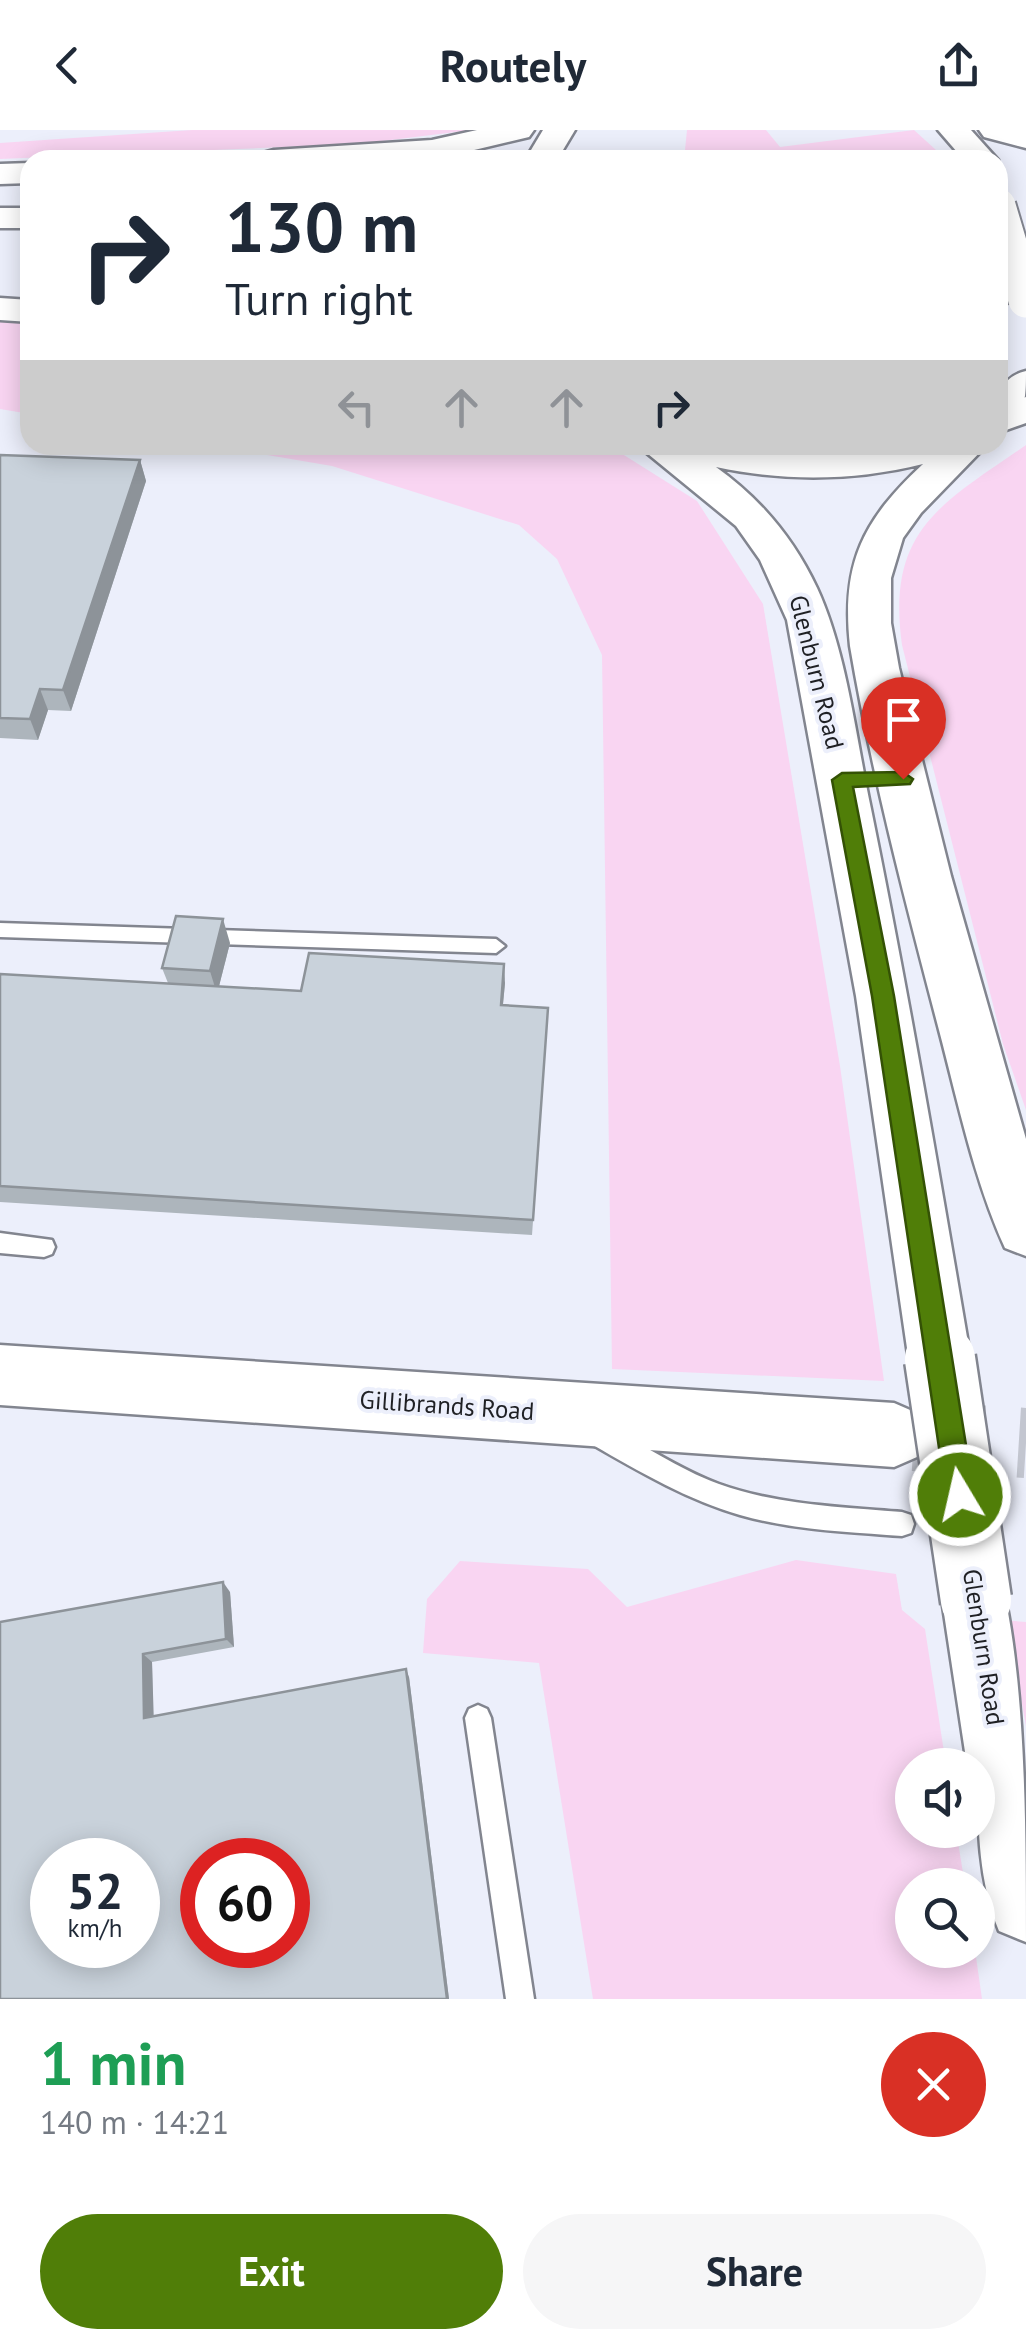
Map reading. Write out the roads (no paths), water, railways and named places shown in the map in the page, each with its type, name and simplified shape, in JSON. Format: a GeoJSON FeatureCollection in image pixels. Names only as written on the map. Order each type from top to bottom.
{"type":"FeatureCollection","features":[{"type":"Feature","properties":{"kind":"main road"},"geometry":{"type":"LineString","coordinates":[[432,150],[518,130]]}},
{"type":"Feature","properties":{"kind":"main road"},"geometry":{"type":"LineString","coordinates":[[954,130],[973,150]]}},
{"type":"Feature","properties":{"kind":"main road"},"geometry":{"type":"LineString","coordinates":[[995,130],[1026,139]]}},
{"type":"Feature","properties":{"kind":"main road"},"geometry":{"type":"LineString","coordinates":[[1008,240],[1026,300]]}},
{"type":"Feature","properties":{"kind":"main road"},"geometry":{"type":"LineString","coordinates":[[1008,406],[1026,382]]}},
{"type":"Feature","properties":{"kind":"main road","name":"Glenburn Road"},"geometry":{"type":"LineString","coordinates":[[672,455],[724,490],[772,539],[792,574],[809,620],[883,996],[1026,1904]]}},
{"type":"Feature","properties":{"kind":"main road"},"geometry":{"type":"LineString","coordinates":[[722,455],[753,462],[815,466],[876,462],[904,455]]}},
{"type":"Feature","properties":{"kind":"main road"},"geometry":{"type":"LineString","coordinates":[[956,455],[901,511],[882,538],[870,577],[871,636],[926,882],[992,1127],[1026,1228]]}},
{"type":"Feature","properties":{"kind":"main road"},"geometry":{"type":"LineString","coordinates":[[842,780],[903,779]]}},
{"type":"Feature","properties":{"kind":"main road","name":"Gillibrands Road"},"geometry":{"type":"LineString","coordinates":[[0,1375],[894,1434]]}},
{"type":"Feature","properties":{"kind":"lane"},"geometry":{"type":"LineString","coordinates":[[0,930],[496,946]]}},
{"type":"Feature","properties":{"kind":"lane"},"geometry":{"type":"LineString","coordinates":[[0,1243],[44,1248]]}},
{"type":"Feature","properties":{"kind":"lane"},"geometry":{"type":"LineString","coordinates":[[558,1412],[662,1471],[720,1496],[776,1511],[902,1524]]}},
{"type":"Feature","properties":{"kind":"lane"},"geometry":{"type":"LineString","coordinates":[[478,1718],[520,1999]]}},
{"type":"Feature","properties":{"kind":"tunnel"},"geometry":{"type":"LineString","coordinates":[[914,1436],[1026,1443]]}}]}
